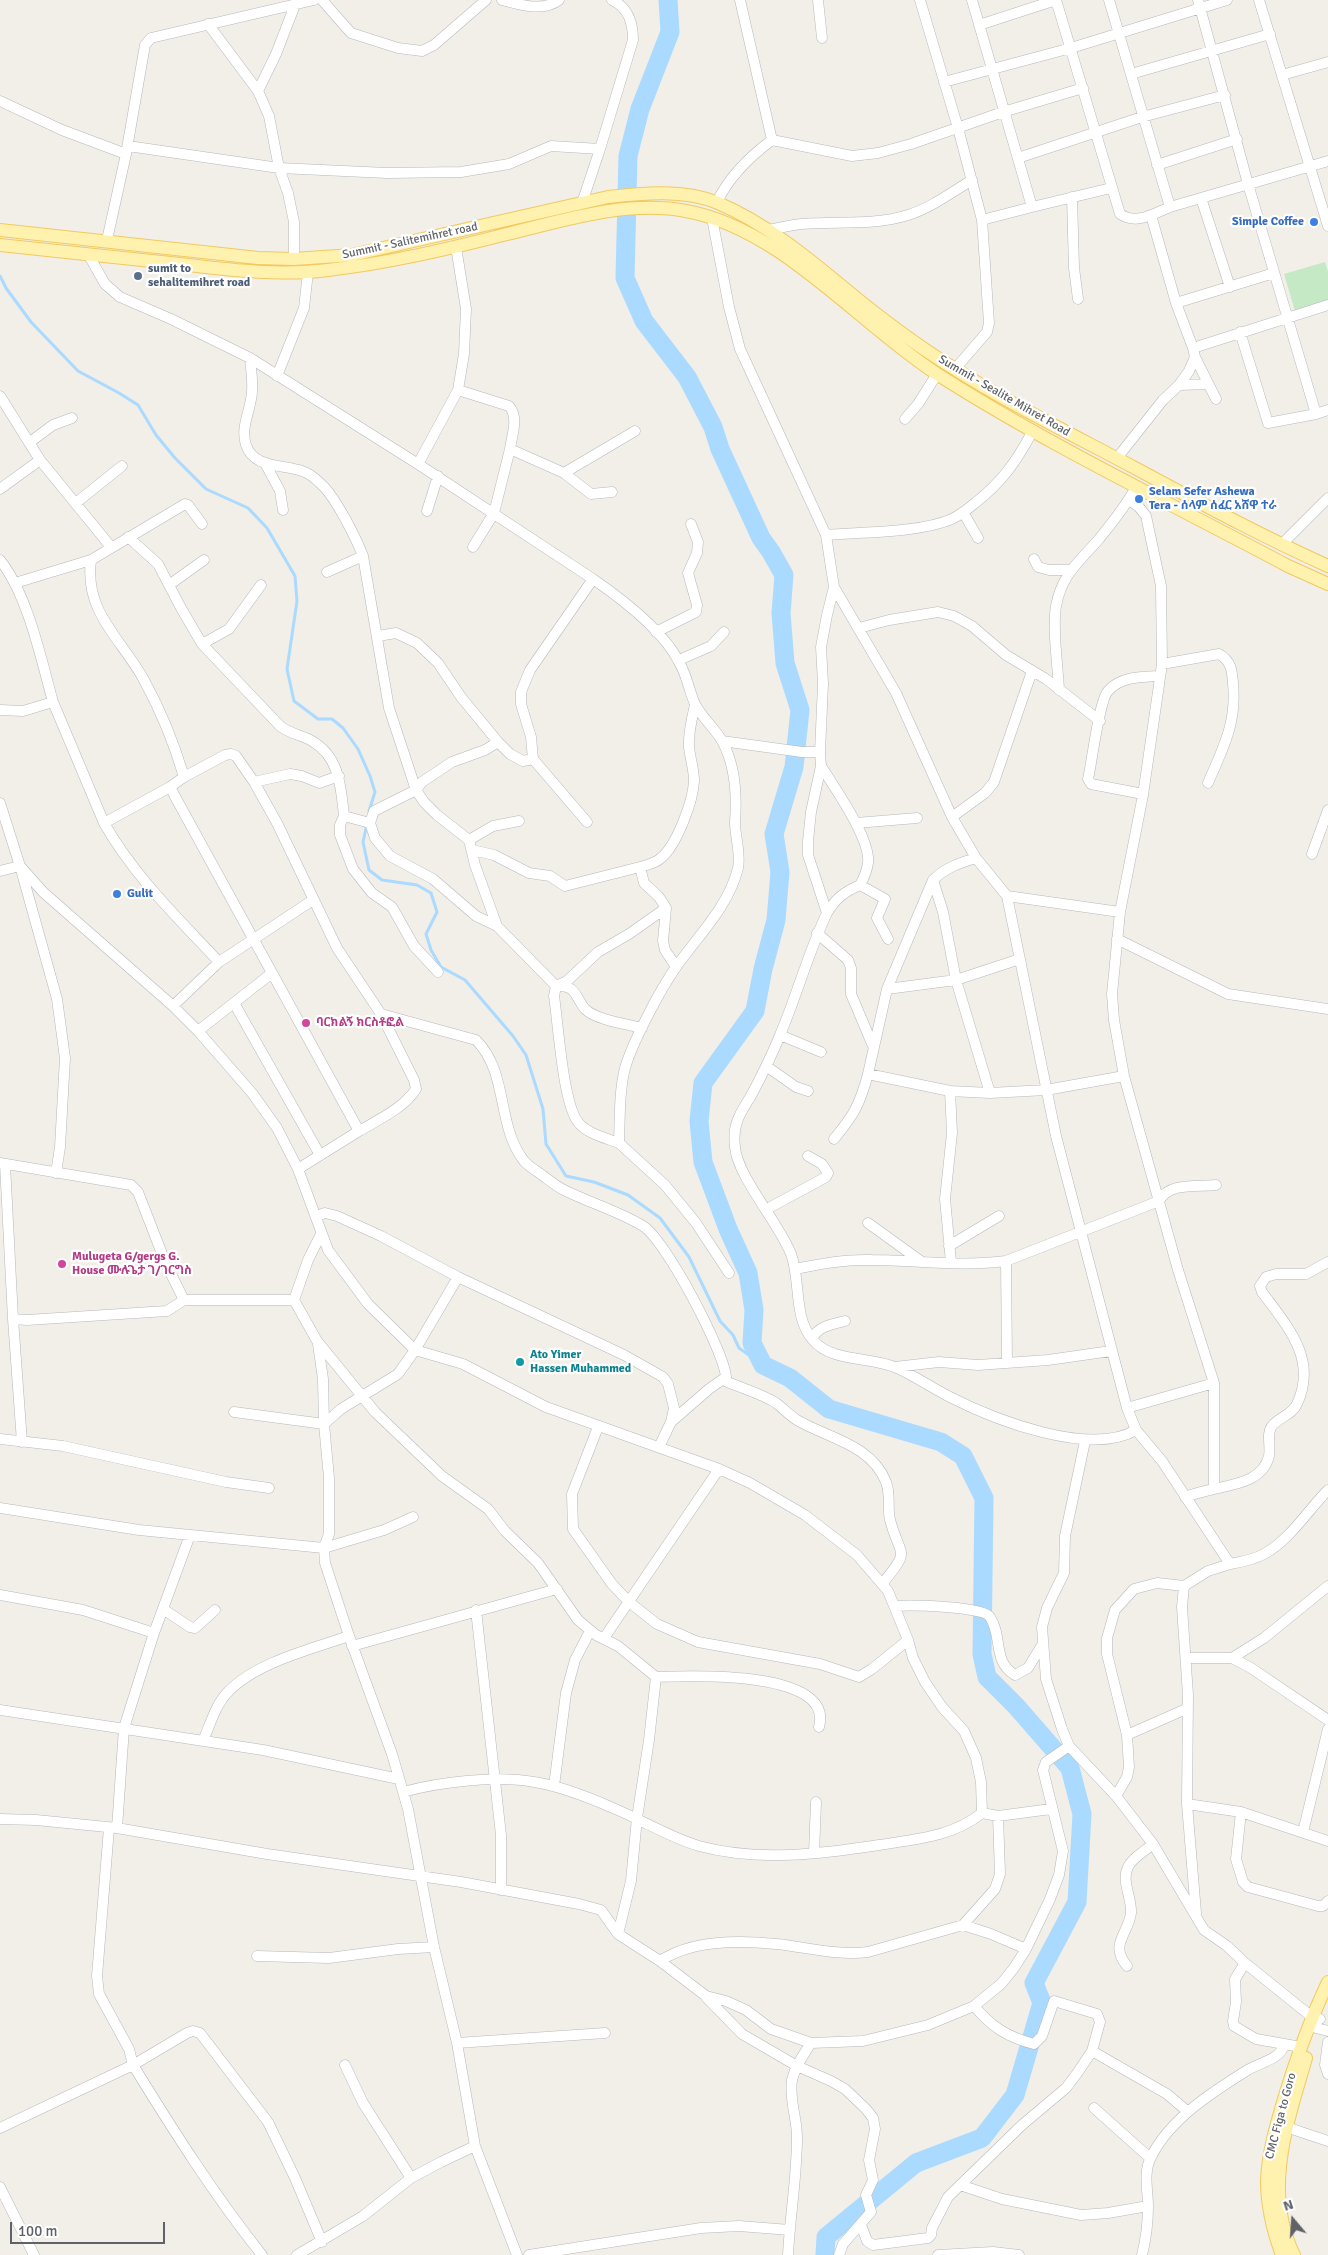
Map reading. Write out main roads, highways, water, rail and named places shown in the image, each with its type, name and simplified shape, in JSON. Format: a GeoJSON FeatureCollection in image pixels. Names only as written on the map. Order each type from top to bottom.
{"type":"FeatureCollection","features":[{"type":"Feature","properties":{"kind":"main road","name":"Summit - Salitemihret road"},"geometry":{"type":"LineString","coordinates":[[0,230],[107,240],[258,258],[352,255],[608,197],[639,194]]}},
{"type":"Feature","properties":{"kind":"main road","name":"Summit - Sealite Mihret Road"},"geometry":{"type":"LineString","coordinates":[[639,194],[673,194],[717,202],[768,230],[806,256],[893,327],[955,369],[1085,442],[1281,545],[1328,566]]}},
{"type":"Feature","properties":{"kind":"main road"},"geometry":{"type":"LineString","coordinates":[[0,245],[247,272],[308,272],[387,261],[607,212],[641,208],[676,209],[712,218],[744,231],[762,241],[798,266],[884,335],[937,374],[1032,432],[1288,566],[1328,584]]}},
{"type":"Feature","properties":{"kind":"main road"},"geometry":{"type":"LineString","coordinates":[[159,262],[162,248]]}},
{"type":"Feature","properties":{"kind":"main road"},"geometry":{"type":"LineString","coordinates":[[1078,455],[1085,442]]}},
{"type":"Feature","properties":{"kind":"main road","name":"CMC Figa to Goro"},"geometry":{"type":"LineString","coordinates":[[1282,2255],[1272,2225],[1268,2202],[1269,2161],[1279,2117],[1304,2051],[1319,2024],[1328,1982]]}},
{"type":"Feature","properties":{"kind":"main road"},"geometry":{"type":"LineString","coordinates":[[1319,2024],[1328,1999]]}},
{"type":"Feature","properties":{"kind":"main road"},"geometry":{"type":"LineString","coordinates":[[1294,2255],[1286,2236],[1278,2189],[1280,2161],[1286,2127],[1304,2051]]}},
{"type":"Feature","properties":{"kind":"waterway"},"geometry":{"type":"LineString","coordinates":[[668,0],[670,32],[640,109],[628,156],[625,278],[644,321],[687,377],[713,427],[720,449],[761,538],[784,575],[781,613],[785,663],[800,710],[794,767],[774,834],[780,872],[776,920],[763,969],[755,1011],[703,1083],[699,1121],[703,1162],[728,1229],[748,1273],[754,1310],[752,1343],[763,1365],[790,1378],[829,1409],[941,1442],[963,1456],[984,1498],[982,1654],[987,1677],[1016,1706],[1070,1768],[1082,1814],[1077,1902],[1034,1983],[1042,2003],[1015,2095],[982,2138],[916,2163],[826,2237],[825,2255]]}},
{"type":"Feature","properties":{"kind":"waterway"},"geometry":{"type":"LineString","coordinates":[[0,276],[6,288],[31,322],[78,371],[138,405],[156,435],[175,458],[206,489],[248,508],[267,528],[295,576],[297,601],[287,669],[294,701],[318,719],[332,719],[343,728],[358,749],[375,792],[369,811]]}},
{"type":"Feature","properties":{"kind":"waterway"},"geometry":{"type":"LineString","coordinates":[[367,824],[363,842],[369,870],[382,880],[417,885],[431,893],[437,912],[426,934],[431,950],[441,967],[465,980],[513,1036],[526,1055],[543,1109],[546,1144],[566,1176],[594,1182],[628,1195],[660,1218],[689,1257],[720,1321],[733,1335],[739,1348],[763,1365]]}},
{"type":"Feature","properties":{"kind":"place","name":"Simple Coffee"},"geometry":{"type":"Point","coordinates":[1314,222]}},
{"type":"Feature","properties":{"kind":"place","name":"sumit to sehalitemihret road"},"geometry":{"type":"Point","coordinates":[138,276]}},
{"type":"Feature","properties":{"kind":"place","name":"Selam Sefer Ashewa Tera - ሰላም ሰፈር አሸዋ ተራ"},"geometry":{"type":"Point","coordinates":[1139,499]}},
{"type":"Feature","properties":{"kind":"place","name":"Gulit"},"geometry":{"type":"Point","coordinates":[117,894]}},
{"type":"Feature","properties":{"kind":"place","name":"ባርክልኝ ክርስቶፎል"},"geometry":{"type":"Point","coordinates":[306,1023]}},
{"type":"Feature","properties":{"kind":"place","name":"Mulugeta G/gergs G. House ሙሉጌታ ገ/ገርግስ"},"geometry":{"type":"Point","coordinates":[62,1264]}},
{"type":"Feature","properties":{"kind":"place","name":"Ato Yimer Hassen Muhammed"},"geometry":{"type":"Point","coordinates":[520,1362]}}]}
